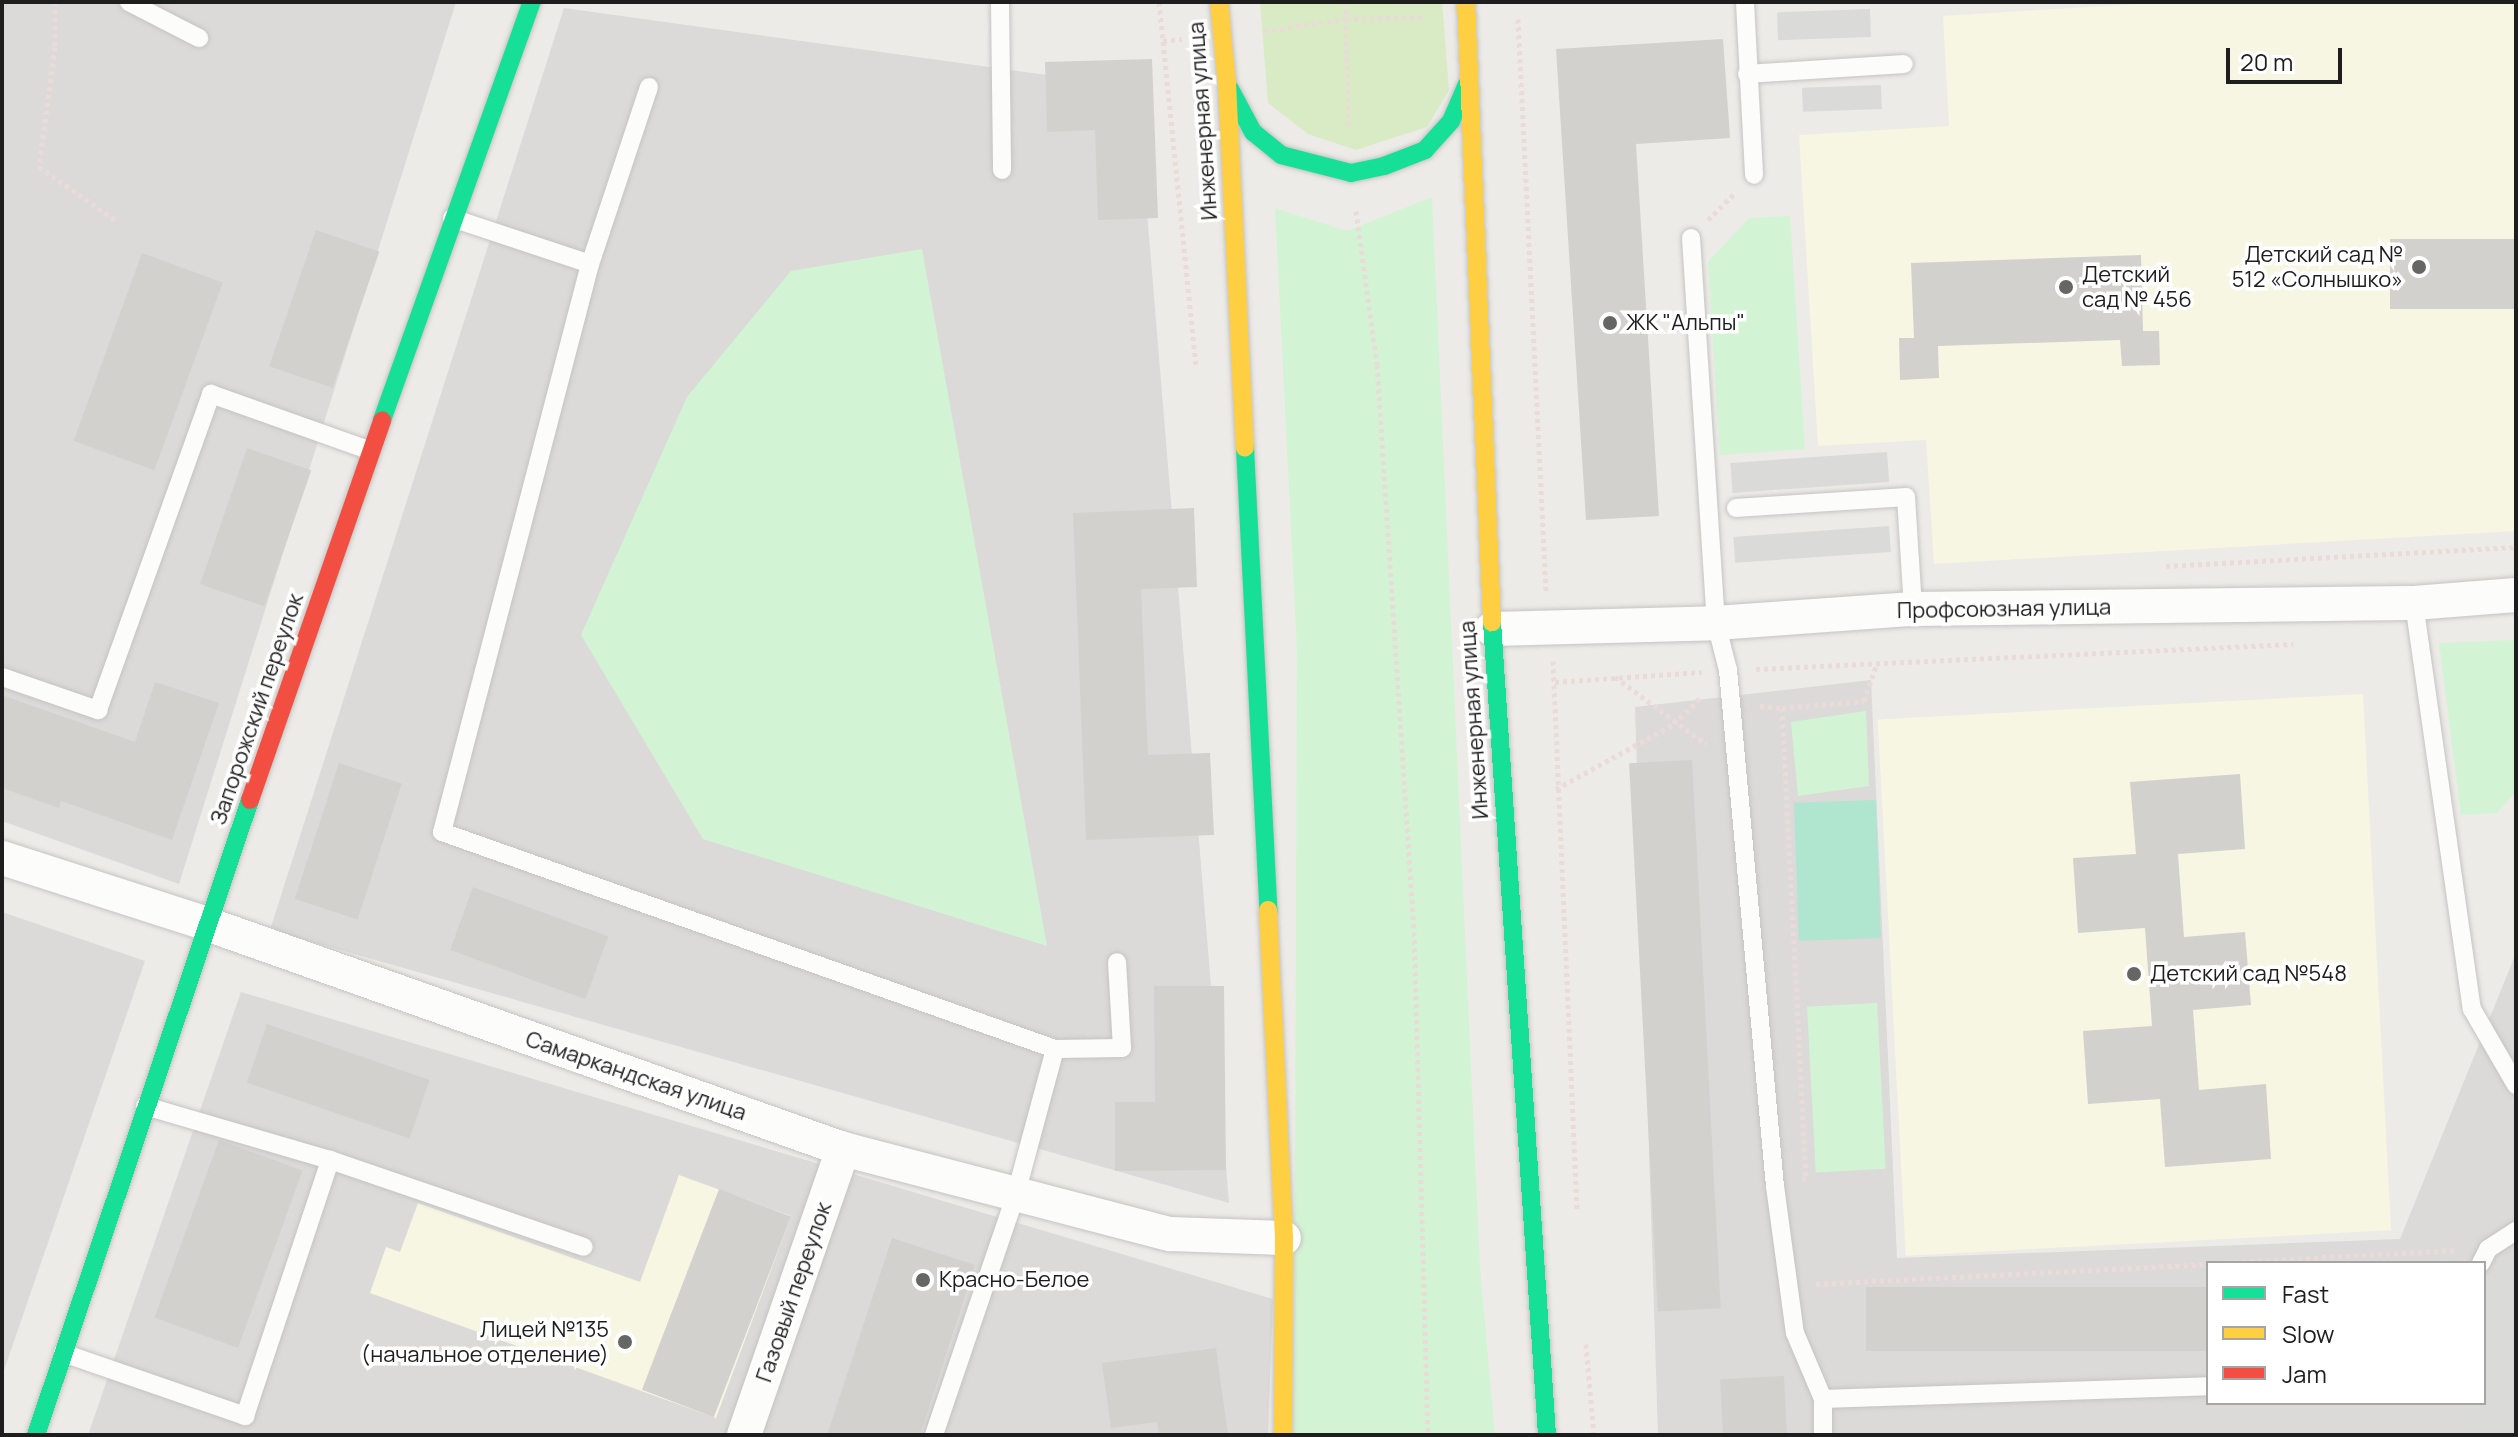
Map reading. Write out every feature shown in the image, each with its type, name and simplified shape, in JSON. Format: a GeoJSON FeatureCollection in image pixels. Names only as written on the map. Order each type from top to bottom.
{"type":"FeatureCollection","features":[{"type":"Feature","properties":{"kind":"street","name":"Запорожский переулок"},"geometry":{"type":"LineString","coordinates":[[36,1435],[144,1106],[374,452],[452,218],[532,2]]}},
{"type":"Feature","properties":{"kind":"street","name":"Инженерная улица"},"geometry":{"type":"LineString","coordinates":[[1219,2],[1227,84],[1284,1238],[1283,1435]]}},
{"type":"Feature","properties":{"kind":"street","name":"Инженерная улица"},"geometry":{"type":"LineString","coordinates":[[1466,9],[1492,629],[1547,1435]]}},
{"type":"Feature","properties":{"kind":"street"},"geometry":{"type":"LineString","coordinates":[[1227,84],[1253,132],[1281,155],[1351,173],[1384,166],[1425,150],[1451,121],[1467,84]]}},
{"type":"Feature","properties":{"kind":"street","name":"Профсоюзная улица"},"geometry":{"type":"LineString","coordinates":[[1492,629],[1547,624],[1716,623],[1913,609],[2414,603],[2516,595]]}},
{"type":"Feature","properties":{"kind":"street","name":"Самаркандская улица"},"geometry":{"type":"LineString","coordinates":[[2,858],[207,924],[843,1149],[1170,1234],[1284,1238]]}},
{"type":"Feature","properties":{"kind":"street","name":"Газовый переулок"},"geometry":{"type":"LineString","coordinates":[[744,1435],[843,1149]]}},
{"type":"Feature","properties":{"kind":"lane"},"geometry":{"type":"LineString","coordinates":[[129,2],[199,38]]}},
{"type":"Feature","properties":{"kind":"lane"},"geometry":{"type":"LineString","coordinates":[[1000,2],[1002,170]]}},
{"type":"Feature","properties":{"kind":"lane"},"geometry":{"type":"LineString","coordinates":[[1745,2],[1754,175]]}},
{"type":"Feature","properties":{"kind":"lane"},"geometry":{"type":"LineString","coordinates":[[1747,74],[1904,64]]}},
{"type":"Feature","properties":{"kind":"lane"},"geometry":{"type":"LineString","coordinates":[[649,87],[590,264],[442,832],[1055,1049],[1122,1048],[1117,962]]}},
{"type":"Feature","properties":{"kind":"lane"},"geometry":{"type":"LineString","coordinates":[[452,218],[590,264]]}},
{"type":"Feature","properties":{"kind":"lane"},"geometry":{"type":"LineString","coordinates":[[1691,238],[1716,623],[1728,670],[1775,1186],[1791,1285],[1795,1333],[1823,1399],[1823,1435]]}},
{"type":"Feature","properties":{"kind":"lane"},"geometry":{"type":"LineString","coordinates":[[2,677],[98,710],[211,394],[374,452]]}},
{"type":"Feature","properties":{"kind":"lane"},"geometry":{"type":"LineString","coordinates":[[1736,508],[1906,497],[1913,609]]}},
{"type":"Feature","properties":{"kind":"lane"},"geometry":{"type":"LineString","coordinates":[[2414,603],[2472,1009],[2516,1085]]}},
{"type":"Feature","properties":{"kind":"lane"},"geometry":{"type":"LineString","coordinates":[[934,1435],[1016,1194],[1055,1049]]}},
{"type":"Feature","properties":{"kind":"lane"},"geometry":{"type":"LineString","coordinates":[[144,1106],[330,1160],[584,1247]]}},
{"type":"Feature","properties":{"kind":"lane"},"geometry":{"type":"LineString","coordinates":[[63,1353],[245,1416],[330,1160]]}},
{"type":"Feature","properties":{"kind":"lane"},"geometry":{"type":"LineString","coordinates":[[2485,1256],[2516,1231]]}},
{"type":"Feature","properties":{"kind":"lane"},"geometry":{"type":"LineString","coordinates":[[1823,1399],[2206,1386]]}},
{"type":"Feature","properties":{"kind":"path"},"geometry":{"type":"LineString","coordinates":[[55,2],[55,47],[39,167],[117,221]]}},
{"type":"Feature","properties":{"kind":"path"},"geometry":{"type":"LineString","coordinates":[[1345,2],[1351,173],[1377,365],[1414,932],[1428,1435]]}},
{"type":"Feature","properties":{"kind":"path"},"geometry":{"type":"LineString","coordinates":[[1163,41],[1221,37],[1346,19],[1466,9]]}},
{"type":"Feature","properties":{"kind":"path"},"geometry":{"type":"LineString","coordinates":[[1518,19],[1547,624],[1555,682],[1556,789],[1577,1218]]}},
{"type":"Feature","properties":{"kind":"path"},"geometry":{"type":"LineString","coordinates":[[1691,238],[1754,175]]}},
{"type":"Feature","properties":{"kind":"path"},"geometry":{"type":"LineString","coordinates":[[1555,682],[1728,670],[2306,644]]}},
{"type":"Feature","properties":{"kind":"path"},"geometry":{"type":"LineString","coordinates":[[1760,695],[1760,708],[1864,701],[1877,664]]}},
{"type":"Feature","properties":{"kind":"path"},"geometry":{"type":"LineString","coordinates":[[1758,669],[1759,682]]}},
{"type":"Feature","properties":{"kind":"path"},"geometry":{"type":"LineString","coordinates":[[1615,677],[1674,724],[1720,753],[1736,751]]}},
{"type":"Feature","properties":{"kind":"path"},"geometry":{"type":"LineString","coordinates":[[1775,1186],[1806,1178],[1782,708]]}},
{"type":"Feature","properties":{"kind":"path"},"geometry":{"type":"LineString","coordinates":[[1556,789],[1674,724]]}},
{"type":"Feature","properties":{"kind":"path"},"geometry":{"type":"LineString","coordinates":[[2294,1261],[2485,1256]]}},
{"type":"Feature","properties":{"kind":"path"},"geometry":{"type":"LineString","coordinates":[[1791,1285],[2206,1264]]}},
{"type":"Feature","properties":{"kind":"path"},"geometry":{"type":"LineString","coordinates":[[1585,1338],[1594,1435]]}},
{"type":"Feature","properties":{"kind":"shaded area"},"geometry":{"type":"Polygon","coordinates":[[[2,2],[456,2],[179,884],[2,821],[2,2]]]}},
{"type":"Feature","properties":{"kind":"shaded area","name":"Детский сад № 456"},"geometry":{"type":"Polygon","coordinates":[[[2168,2],[2516,2],[2516,531],[1934,564],[1926,440],[1818,446],[1799,135],[1949,126],[1943,16],[2168,2]]]}},
{"type":"Feature","properties":{"kind":"shaded area"},"geometry":{"type":"Polygon","coordinates":[[[564,8],[1083,80],[1136,79],[1229,1203],[270,930],[564,8]]]}},
{"type":"Feature","properties":{"kind":"shaded area"},"geometry":{"type":"Polygon","coordinates":[[[1870,9],[1871,37],[1778,40],[1777,12],[1870,9]]]}},
{"type":"Feature","properties":{"kind":"shaded area"},"geometry":{"type":"Polygon","coordinates":[[[1881,85],[1882,109],[1803,112],[1802,88],[1881,85]]]}},
{"type":"Feature","properties":{"kind":"shaded area"},"geometry":{"type":"Polygon","coordinates":[[[1887,452],[1889,482],[1732,493],[1730,463],[1887,452]]]}},
{"type":"Feature","properties":{"kind":"shaded area"},"geometry":{"type":"Polygon","coordinates":[[[1889,526],[1891,552],[1735,563],[1733,537],[1889,526]]]}},
{"type":"Feature","properties":{"kind":"shaded area"},"geometry":{"type":"Polygon","coordinates":[[[1871,680],[1897,1258],[2400,1239],[2516,953],[2516,1435],[1658,1435],[1635,707],[1871,680]]]}},
{"type":"Feature","properties":{"kind":"shaded area","name":"Детский сад №548"},"geometry":{"type":"Polygon","coordinates":[[[2363,694],[2391,1230],[1906,1256],[1878,719],[2363,694]]]}},
{"type":"Feature","properties":{"kind":"shaded area"},"geometry":{"type":"Polygon","coordinates":[[[2,912],[145,961],[2,1376],[2,912]]]}},
{"type":"Feature","properties":{"kind":"shaded area"},"geometry":{"type":"Polygon","coordinates":[[[241,992],[1273,1299],[1268,1435],[88,1435],[241,992]]]}},
{"type":"Feature","properties":{"kind":"shaded area","name":"Лицей №135 (начальное отделение)"},"geometry":{"type":"Polygon","coordinates":[[[679,1175],[791,1216],[716,1418],[370,1293],[386,1247],[400,1252],[418,1203],[640,1282],[679,1175]]]}},
{"type":"Feature","properties":{"kind":"shaded area"},"geometry":{"type":"Polygon","coordinates":[[[2516,1261],[2516,1435],[2466,1435],[2463,1405],[2486,1405],[2486,1294],[2498,1272],[2516,1261]]]}},
{"type":"Feature","properties":{"kind":"green space"},"geometry":{"type":"Polygon","coordinates":[[[1260,2],[1442,2],[1449,90],[1427,127],[1356,150],[1308,134],[1268,103],[1260,2]]]}},
{"type":"Feature","properties":{"kind":"green space"},"geometry":{"type":"Polygon","coordinates":[[[1432,197],[1480,1268],[1495,1435],[1294,1435],[1297,650],[1275,208],[1347,231],[1432,197]]]}},
{"type":"Feature","properties":{"kind":"green space"},"geometry":{"type":"Polygon","coordinates":[[[1790,216],[1805,449],[1720,455],[1708,262],[1749,218],[1790,216]]]}},
{"type":"Feature","properties":{"kind":"green space"},"geometry":{"type":"Polygon","coordinates":[[[922,249],[1047,946],[703,839],[581,635],[687,397],[791,271],[922,249]]]}},
{"type":"Feature","properties":{"kind":"green space"},"geometry":{"type":"Polygon","coordinates":[[[2516,640],[2516,791],[2497,813],[2461,815],[2439,643],[2516,640]]]}},
{"type":"Feature","properties":{"kind":"green space"},"geometry":{"type":"Polygon","coordinates":[[[1866,711],[1869,786],[1798,796],[1791,722],[1866,711]]]}},
{"type":"Feature","properties":{"kind":"green space"},"geometry":{"type":"Polygon","coordinates":[[[1876,800],[1881,938],[1799,941],[1794,803],[1876,800]]]}},
{"type":"Feature","properties":{"kind":"green space"},"geometry":{"type":"Polygon","coordinates":[[[1877,1003],[1886,1169],[1816,1172],[1807,1007],[1877,1003]]]}},
{"type":"Feature","properties":{"kind":"building","name":"ЖК \"Альпы\""},"geometry":{"type":"Polygon","coordinates":[[[1723,39],[1730,138],[1636,144],[1659,516],[1586,520],[1556,49],[1723,39]]]}},
{"type":"Feature","properties":{"kind":"building"},"geometry":{"type":"Polygon","coordinates":[[[1152,59],[1158,218],[1098,220],[1095,130],[1047,132],[1045,62],[1152,59]]]}},
{"type":"Feature","properties":{"kind":"building"},"geometry":{"type":"Polygon","coordinates":[[[316,230],[379,252],[332,388],[269,366],[316,230]]]}},
{"type":"Feature","properties":{"kind":"building"},"geometry":{"type":"Polygon","coordinates":[[[2390,239],[2516,239],[2516,309],[2390,309],[2390,239]]]}},
{"type":"Feature","properties":{"kind":"building"},"geometry":{"type":"Polygon","coordinates":[[[142,253],[223,282],[154,470],[74,441],[142,253]]]}},
{"type":"Feature","properties":{"kind":"building"},"geometry":{"type":"Polygon","coordinates":[[[2141,255],[2143,331],[2159,331],[2160,365],[2122,366],[2120,340],[1938,346],[1939,378],[1900,380],[1899,338],[1914,338],[1911,263],[2141,255]]]}},
{"type":"Feature","properties":{"kind":"building"},"geometry":{"type":"Polygon","coordinates":[[[247,448],[311,470],[264,606],[200,584],[247,448]]]}},
{"type":"Feature","properties":{"kind":"building"},"geometry":{"type":"Polygon","coordinates":[[[1194,508],[1197,587],[1141,589],[1148,755],[1210,753],[1214,835],[1086,840],[1073,513],[1194,508]]]}},
{"type":"Feature","properties":{"kind":"building"},"geometry":{"type":"Polygon","coordinates":[[[155,682],[219,703],[172,840],[61,801],[59,808],[2,788],[2,695],[135,742],[155,682]]]}},
{"type":"Feature","properties":{"kind":"building"},"geometry":{"type":"Polygon","coordinates":[[[1692,760],[1721,1308],[1658,1312],[1629,763],[1692,760]]]}},
{"type":"Feature","properties":{"kind":"building"},"geometry":{"type":"Polygon","coordinates":[[[339,763],[402,783],[358,919],[295,899],[339,763]]]}},
{"type":"Feature","properties":{"kind":"building"},"geometry":{"type":"Polygon","coordinates":[[[2240,774],[2245,849],[2178,854],[2184,937],[2245,932],[2251,1005],[2193,1010],[2199,1090],[2266,1084],[2271,1159],[2165,1167],[2160,1099],[2088,1104],[2083,1031],[2152,1026],[2145,928],[2078,933],[2073,858],[2136,854],[2130,782],[2240,774]]]}},
{"type":"Feature","properties":{"kind":"building"},"geometry":{"type":"Polygon","coordinates":[[[473,887],[608,936],[585,999],[450,950],[473,887]]]}},
{"type":"Feature","properties":{"kind":"building"},"geometry":{"type":"Polygon","coordinates":[[[1154,986],[1224,986],[1226,1170],[1115,1171],[1115,1102],[1155,1102],[1154,986]]]}},
{"type":"Feature","properties":{"kind":"building"},"geometry":{"type":"Polygon","coordinates":[[[267,1024],[430,1080],[409,1139],[247,1083],[267,1024]]]}},
{"type":"Feature","properties":{"kind":"building"},"geometry":{"type":"Polygon","coordinates":[[[219,1140],[303,1170],[238,1348],[154,1318],[219,1140]]]}},
{"type":"Feature","properties":{"kind":"building"},"geometry":{"type":"Polygon","coordinates":[[[719,1189],[791,1217],[714,1417],[642,1390],[719,1189]]]}},
{"type":"Feature","properties":{"kind":"building"},"geometry":{"type":"Polygon","coordinates":[[[892,1238],[975,1265],[920,1435],[827,1435],[892,1238]]]}},
{"type":"Feature","properties":{"kind":"building"},"geometry":{"type":"Polygon","coordinates":[[[1866,1287],[2206,1287],[2206,1351],[1866,1351],[1866,1287]]]}},
{"type":"Feature","properties":{"kind":"building"},"geometry":{"type":"Polygon","coordinates":[[[1216,1348],[1228,1435],[1159,1435],[1157,1422],[1111,1428],[1102,1363],[1216,1348]]]}},
{"type":"Feature","properties":{"kind":"building"},"geometry":{"type":"Polygon","coordinates":[[[1784,1376],[1787,1435],[1723,1435],[1720,1379],[1784,1376]]]}},
{"type":"Feature","properties":{"kind":"traffic: fast"},"geometry":{"type":"LineString","coordinates":[[382,420],[532,2]]}},
{"type":"Feature","properties":{"kind":"traffic: fast"},"geometry":{"type":"LineString","coordinates":[[1230,89],[1253,132],[1281,155],[1351,173],[1384,166],[1425,150],[1451,121],[1467,84]]}},
{"type":"Feature","properties":{"kind":"traffic: fast"},"geometry":{"type":"LineString","coordinates":[[1245,448],[1268,910]]}},
{"type":"Feature","properties":{"kind":"traffic: fast"},"geometry":{"type":"LineString","coordinates":[[1492,622],[1547,1435]]}},
{"type":"Feature","properties":{"kind":"traffic: fast"},"geometry":{"type":"LineString","coordinates":[[36,1435],[250,800]]}},
{"type":"Feature","properties":{"kind":"traffic: slow"},"geometry":{"type":"LineString","coordinates":[[1219,2],[1227,84],[1245,448]]}},
{"type":"Feature","properties":{"kind":"traffic: slow"},"geometry":{"type":"LineString","coordinates":[[1466,2],[1492,622]]}},
{"type":"Feature","properties":{"kind":"traffic: slow"},"geometry":{"type":"LineString","coordinates":[[1268,910],[1284,1238],[1283,1435]]}},
{"type":"Feature","properties":{"kind":"traffic: jam"},"geometry":{"type":"LineString","coordinates":[[250,800],[382,420]]}},
{"type":"Feature","properties":{"kind":"place","name":"Детский сад № 512 «Солнышко»"},"geometry":{"type":"Point","coordinates":[2419,267]}},
{"type":"Feature","properties":{"kind":"place","name":"Детский сад № 456"},"geometry":{"type":"Point","coordinates":[2066,287]}},
{"type":"Feature","properties":{"kind":"place","name":"ЖК \"Альпы\""},"geometry":{"type":"Point","coordinates":[1610,323]}},
{"type":"Feature","properties":{"kind":"place","name":"Детский сад №548"},"geometry":{"type":"Point","coordinates":[2134,974]}},
{"type":"Feature","properties":{"kind":"place","name":"Красно-Белое"},"geometry":{"type":"Point","coordinates":[923,1280]}},
{"type":"Feature","properties":{"kind":"place","name":"Лицей №135 (начальное отделение)"},"geometry":{"type":"Point","coordinates":[625,1342]}}]}
